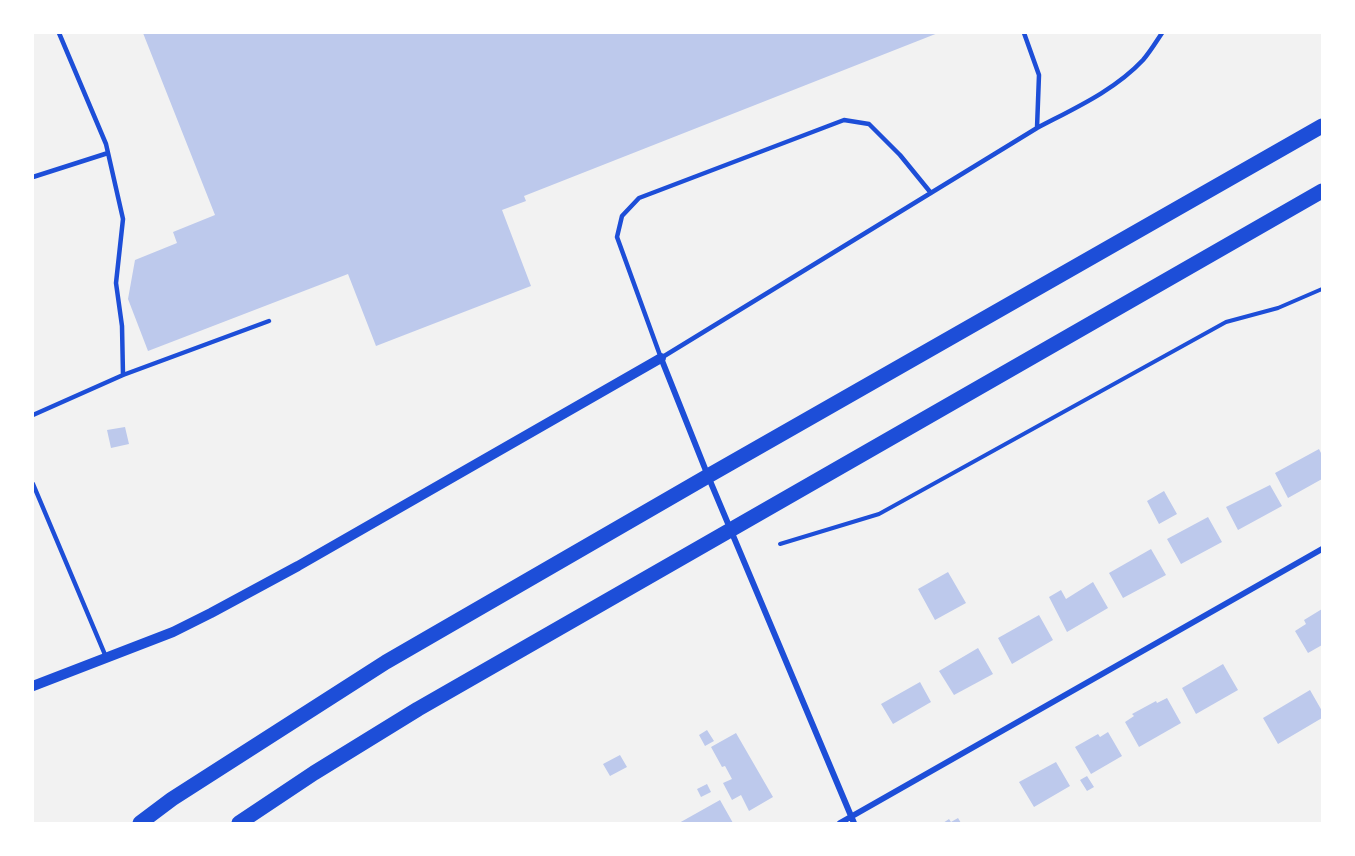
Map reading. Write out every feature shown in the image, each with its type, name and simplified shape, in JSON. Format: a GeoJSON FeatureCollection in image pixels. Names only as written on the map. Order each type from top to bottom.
{"type":"FeatureCollection","features":[{"type":"Feature","properties":{"kind":"main road"},"geometry":{"type":"LineString","coordinates":[[140,823],[192,786],[386,662],[1322,126]]}},
{"type":"Feature","properties":{"kind":"main road"},"geometry":{"type":"LineString","coordinates":[[239,823],[314,773],[418,709],[1322,191]]}},
{"type":"Feature","properties":{"kind":"street"},"geometry":{"type":"LineString","coordinates":[[33,686],[173,632],[254,590],[661,358],[708,476],[853,820]]}},
{"type":"Feature","properties":{"kind":"street"},"geometry":{"type":"LineString","coordinates":[[840,823],[853,820],[1322,549]]}},
{"type":"Feature","properties":{"kind":"lane"},"geometry":{"type":"LineString","coordinates":[[59,33],[108,153],[123,219],[116,283],[122,326],[123,375]]}},
{"type":"Feature","properties":{"kind":"lane"},"geometry":{"type":"LineString","coordinates":[[1024,33],[1039,75],[1036,128]]}},
{"type":"Feature","properties":{"kind":"lane"},"geometry":{"type":"LineString","coordinates":[[931,193],[900,155],[869,124],[844,120],[639,198],[622,216],[617,237],[661,358],[931,193],[1036,128],[1088,102],[1124,77],[1144,59],[1162,33]]}},
{"type":"Feature","properties":{"kind":"lane"},"geometry":{"type":"LineString","coordinates":[[33,177],[108,153]]}},
{"type":"Feature","properties":{"kind":"lane"},"geometry":{"type":"LineString","coordinates":[[33,415],[123,375],[269,321]]}},
{"type":"Feature","properties":{"kind":"lane"},"geometry":{"type":"LineString","coordinates":[[33,484],[106,657]]}},
{"type":"Feature","properties":{"kind":"path"},"geometry":{"type":"LineString","coordinates":[[780,544],[879,514],[1226,322],[1278,308],[1322,289]]}},
{"type":"Feature","properties":{"kind":"building"},"geometry":{"type":"Polygon","coordinates":[[[143,33],[938,33],[524,196],[526,201],[502,210],[531,286],[376,346],[348,274],[148,351],[128,299],[135,260],[177,243],[173,232],[215,215],[143,33]]]}},
{"type":"Feature","properties":{"kind":"building"},"geometry":{"type":"Polygon","coordinates":[[[125,427],[129,444],[111,448],[107,430],[125,427]]]}},
{"type":"Feature","properties":{"kind":"building"},"geometry":{"type":"Polygon","coordinates":[[[1319,449],[1322,455],[1322,479],[1288,498],[1275,473],[1319,449]]]}},
{"type":"Feature","properties":{"kind":"building"},"geometry":{"type":"Polygon","coordinates":[[[1270,485],[1282,506],[1238,530],[1226,507],[1270,485]]]}},
{"type":"Feature","properties":{"kind":"building"},"geometry":{"type":"Polygon","coordinates":[[[1164,491],[1177,514],[1159,524],[1147,501],[1164,491]]]}},
{"type":"Feature","properties":{"kind":"building"},"geometry":{"type":"Polygon","coordinates":[[[1208,517],[1222,542],[1181,564],[1167,539],[1208,517]]]}},
{"type":"Feature","properties":{"kind":"building"},"geometry":{"type":"Polygon","coordinates":[[[1151,549],[1166,575],[1123,598],[1109,573],[1151,549]]]}},
{"type":"Feature","properties":{"kind":"building"},"geometry":{"type":"Polygon","coordinates":[[[948,572],[966,603],[935,620],[918,589],[948,572]]]}},
{"type":"Feature","properties":{"kind":"building"},"geometry":{"type":"Polygon","coordinates":[[[1093,582],[1108,608],[1067,632],[1049,597],[1061,590],[1066,599],[1093,582]]]}},
{"type":"Feature","properties":{"kind":"building"},"geometry":{"type":"Polygon","coordinates":[[[1322,609],[1322,645],[1308,653],[1295,631],[1306,624],[1304,620],[1322,609]]]}},
{"type":"Feature","properties":{"kind":"building"},"geometry":{"type":"Polygon","coordinates":[[[1039,615],[1053,640],[1012,664],[998,638],[1039,615]]]}},
{"type":"Feature","properties":{"kind":"building"},"geometry":{"type":"Polygon","coordinates":[[[978,648],[993,674],[954,695],[939,671],[978,648]]]}},
{"type":"Feature","properties":{"kind":"building"},"geometry":{"type":"Polygon","coordinates":[[[1223,664],[1238,690],[1196,714],[1182,688],[1223,664]]]}},
{"type":"Feature","properties":{"kind":"building"},"geometry":{"type":"Polygon","coordinates":[[[920,682],[931,702],[893,724],[881,704],[920,682]]]}},
{"type":"Feature","properties":{"kind":"building"},"geometry":{"type":"Polygon","coordinates":[[[1310,690],[1322,711],[1322,718],[1278,744],[1263,718],[1310,690]]]}},
{"type":"Feature","properties":{"kind":"building"},"geometry":{"type":"Polygon","coordinates":[[[1167,698],[1181,723],[1139,747],[1125,722],[1134,716],[1132,714],[1156,701],[1157,703],[1167,698]]]}},
{"type":"Feature","properties":{"kind":"building"},"geometry":{"type":"Polygon","coordinates":[[[707,730],[714,741],[705,746],[699,735],[707,730]]]}},
{"type":"Feature","properties":{"kind":"building"},"geometry":{"type":"Polygon","coordinates":[[[1108,732],[1122,756],[1091,774],[1075,747],[1098,734],[1100,737],[1108,732]]]}},
{"type":"Feature","properties":{"kind":"building"},"geometry":{"type":"Polygon","coordinates":[[[736,733],[773,797],[749,811],[741,795],[732,800],[723,783],[732,779],[711,747],[736,733]]]}},
{"type":"Feature","properties":{"kind":"building"},"geometry":{"type":"Polygon","coordinates":[[[620,755],[627,767],[610,776],[603,764],[620,755]]]}},
{"type":"Feature","properties":{"kind":"building"},"geometry":{"type":"Polygon","coordinates":[[[1056,762],[1070,786],[1034,807],[1019,782],[1056,762]]]}},
{"type":"Feature","properties":{"kind":"building"},"geometry":{"type":"Polygon","coordinates":[[[1087,776],[1094,787],[1087,791],[1080,780],[1087,776]]]}},
{"type":"Feature","properties":{"kind":"building"},"geometry":{"type":"Polygon","coordinates":[[[707,784],[711,792],[701,797],[697,789],[707,784]]]}},
{"type":"Feature","properties":{"kind":"building"},"geometry":{"type":"Polygon","coordinates":[[[720,800],[733,823],[679,823],[720,800]]]}},
{"type":"Feature","properties":{"kind":"building"},"geometry":{"type":"Polygon","coordinates":[[[958,818],[961,823],[943,823],[949,819],[951,822],[958,818]]]}}]}
